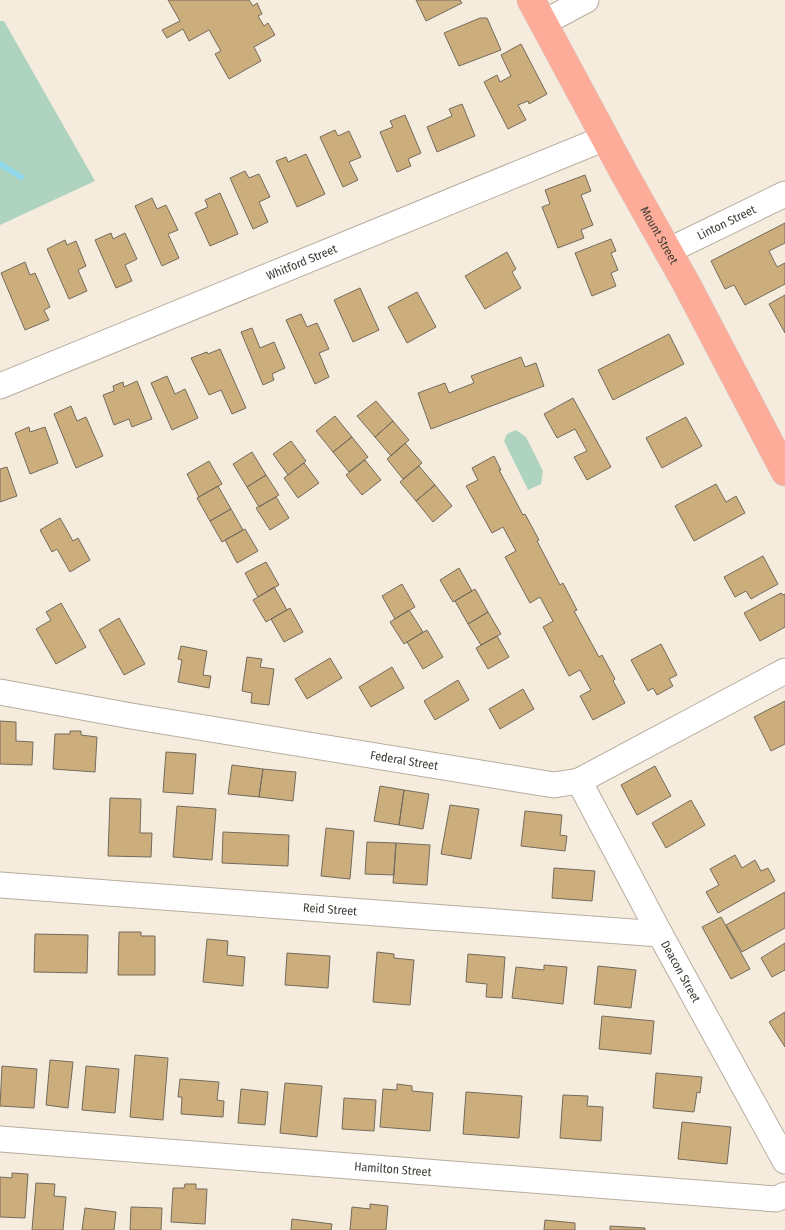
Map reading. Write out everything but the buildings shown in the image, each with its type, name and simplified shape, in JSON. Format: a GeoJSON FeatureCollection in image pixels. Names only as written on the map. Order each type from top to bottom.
{"type":"FeatureCollection","features":[{"type":"Feature","properties":{"kind":"highway","name":"Mount Street"},"geometry":{"type":"LineString","coordinates":[[537,12],[785,472]]}},
{"type":"Feature","properties":{"kind":"street"},"geometry":{"type":"LineString","coordinates":[[537,12],[586,0]]}},
{"type":"Feature","properties":{"kind":"street","name":"Whitford Street"},"geometry":{"type":"LineString","coordinates":[[0,386],[604,138]]}},
{"type":"Feature","properties":{"kind":"street","name":"Linton Street"},"geometry":{"type":"LineString","coordinates":[[668,252],[785,194]]}},
{"type":"Feature","properties":{"kind":"street","name":"Federal Street"},"geometry":{"type":"LineString","coordinates":[[0,692],[131,716],[554,786],[579,780],[785,672]]}},
{"type":"Feature","properties":{"kind":"street","name":"Deacon Street"},"geometry":{"type":"LineString","coordinates":[[579,780],[660,934],[785,1161]]}},
{"type":"Feature","properties":{"kind":"street","name":"Reid Street"},"geometry":{"type":"LineString","coordinates":[[0,885],[660,934]]}},
{"type":"Feature","properties":{"kind":"street","name":"Hamilton Street"},"geometry":{"type":"LineString","coordinates":[[0,1139],[776,1199],[785,1195]]}},
{"type":"Feature","properties":{"kind":"green space"},"geometry":{"type":"Polygon","coordinates":[[[0,21],[4,21],[95,181],[0,225],[0,21]]]}},
{"type":"Feature","properties":{"kind":"green space"},"geometry":{"type":"Polygon","coordinates":[[[516,430],[526,437],[543,471],[541,484],[528,490],[504,441],[507,434],[516,430]]]}},
{"type":"Feature","properties":{"kind":"waterway"},"geometry":{"type":"LineString","coordinates":[[0,164],[21,177]]}}]}
